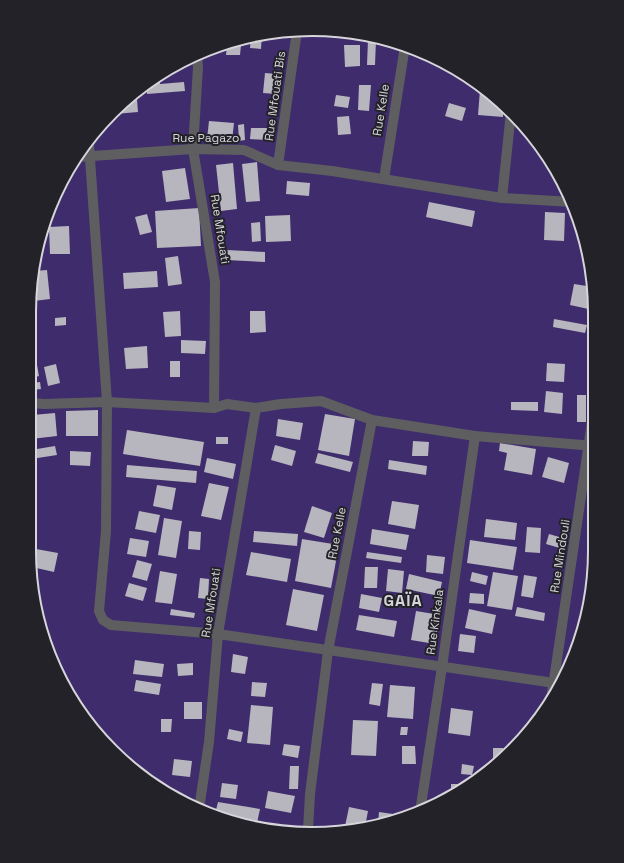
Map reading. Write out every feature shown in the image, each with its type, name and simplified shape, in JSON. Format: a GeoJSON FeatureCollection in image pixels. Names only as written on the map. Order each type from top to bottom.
{"type":"FeatureCollection","features":[{"type":"Feature","properties":{"kind":"street","name":"Rue Mfouati Bis"},"geometry":{"type":"LineString","coordinates":[[278,165],[297,37]]}},
{"type":"Feature","properties":{"kind":"street","name":"Rue Kelle"},"geometry":{"type":"LineString","coordinates":[[384,179],[404,52]]}},
{"type":"Feature","properties":{"kind":"street","name":"Rue Mfouati"},"geometry":{"type":"LineString","coordinates":[[197,61],[193,149],[216,282],[214,408]]}},
{"type":"Feature","properties":{"kind":"street"},"geometry":{"type":"LineString","coordinates":[[502,198],[510,120]]}},
{"type":"Feature","properties":{"kind":"street","name":"Rue Pagazo"},"geometry":{"type":"LineString","coordinates":[[84,157],[193,149],[244,150],[278,165],[332,171],[502,198],[565,202]]}},
{"type":"Feature","properties":{"kind":"street"},"geometry":{"type":"LineString","coordinates":[[89,150],[107,402],[106,531],[99,612],[103,620],[111,625],[218,634],[554,684]]}},
{"type":"Feature","properties":{"kind":"street"},"geometry":{"type":"LineString","coordinates":[[36,403],[107,402],[214,408],[227,404],[252,408],[321,401],[372,420],[475,436],[588,446]]}},
{"type":"Feature","properties":{"kind":"street","name":"Rue Mfouati"},"geometry":{"type":"LineString","coordinates":[[199,803],[209,742],[218,634],[252,408]]}},
{"type":"Feature","properties":{"kind":"street","name":"Rue Kelle"},"geometry":{"type":"LineString","coordinates":[[308,827],[310,794],[328,651],[372,420]]}},
{"type":"Feature","properties":{"kind":"street","name":"Rue Kinkala"},"geometry":{"type":"LineString","coordinates":[[421,805],[475,436]]}},
{"type":"Feature","properties":{"kind":"street","name":"Rue Mindouli"},"geometry":{"type":"LineString","coordinates":[[558,676],[588,473]]}},
{"type":"Feature","properties":{"kind":"shaded area"},"geometry":{"type":"Polygon","coordinates":[[[312,36],[348,38],[383,45],[434,64],[480,93],[494,104],[520,130],[551,174],[560,190],[579,241],[586,276],[588,312],[588,551],[586,587],[583,605],[573,640],[560,673],[531,719],[520,733],[494,759],[450,790],[434,799],[383,818],[348,825],[312,827],[276,825],[241,818],[206,806],[174,790],[144,770],[130,759],[104,733],[93,719],[73,689],[57,657],[41,605],[37,569],[36,312],[38,276],[41,258],[57,206],[73,174],[104,130],[130,104],[174,73],[190,64],[241,45],[276,38],[312,36]]]}},
{"type":"Feature","properties":{"kind":"building"},"geometry":{"type":"Polygon","coordinates":[[[262,40],[261,49],[250,48],[250,43],[262,40]]]}},
{"type":"Feature","properties":{"kind":"building"},"geometry":{"type":"Polygon","coordinates":[[[368,41],[376,43],[375,65],[367,65],[368,41]]]}},
{"type":"Feature","properties":{"kind":"building"},"geometry":{"type":"Polygon","coordinates":[[[241,45],[240,55],[226,55],[227,50],[241,45]]]}},
{"type":"Feature","properties":{"kind":"building"},"geometry":{"type":"Polygon","coordinates":[[[344,45],[360,45],[360,66],[345,67],[344,45]]]}},
{"type":"Feature","properties":{"kind":"building"},"geometry":{"type":"Polygon","coordinates":[[[265,73],[277,74],[276,94],[263,93],[265,73]]]}},
{"type":"Feature","properties":{"kind":"building"},"geometry":{"type":"Polygon","coordinates":[[[160,82],[160,84],[184,82],[185,91],[147,94],[147,91],[160,82]]]}},
{"type":"Feature","properties":{"kind":"building"},"geometry":{"type":"Polygon","coordinates":[[[359,85],[371,85],[369,111],[358,110],[359,85]]]}},
{"type":"Feature","properties":{"kind":"building"},"geometry":{"type":"Polygon","coordinates":[[[480,93],[503,113],[503,117],[478,115],[480,93]]]}},
{"type":"Feature","properties":{"kind":"building"},"geometry":{"type":"Polygon","coordinates":[[[336,95],[350,97],[348,108],[334,106],[336,95]]]}},
{"type":"Feature","properties":{"kind":"building"},"geometry":{"type":"Polygon","coordinates":[[[136,99],[138,112],[120,114],[136,99]]]}},
{"type":"Feature","properties":{"kind":"building"},"geometry":{"type":"Polygon","coordinates":[[[449,103],[466,108],[462,121],[445,116],[449,103]]]}},
{"type":"Feature","properties":{"kind":"building"},"geometry":{"type":"Polygon","coordinates":[[[349,116],[351,134],[338,135],[337,117],[349,116]]]}},
{"type":"Feature","properties":{"kind":"building"},"geometry":{"type":"Polygon","coordinates":[[[209,121],[234,123],[232,141],[207,139],[209,121]]]}},
{"type":"Feature","properties":{"kind":"building"},"geometry":{"type":"Polygon","coordinates":[[[244,124],[245,140],[239,141],[238,125],[244,124]]]}},
{"type":"Feature","properties":{"kind":"building"},"geometry":{"type":"Polygon","coordinates":[[[251,128],[267,128],[266,140],[250,139],[251,128]]]}},
{"type":"Feature","properties":{"kind":"building"},"geometry":{"type":"Polygon","coordinates":[[[257,162],[260,201],[246,202],[242,164],[257,162]]]}},
{"type":"Feature","properties":{"kind":"building"},"geometry":{"type":"Polygon","coordinates":[[[233,163],[237,209],[221,211],[216,165],[233,163]]]}},
{"type":"Feature","properties":{"kind":"building"},"geometry":{"type":"Polygon","coordinates":[[[185,168],[190,199],[166,202],[162,171],[185,168]]]}},
{"type":"Feature","properties":{"kind":"building"},"geometry":{"type":"Polygon","coordinates":[[[287,181],[310,183],[309,196],[286,194],[287,181]]]}},
{"type":"Feature","properties":{"kind":"building"},"geometry":{"type":"Polygon","coordinates":[[[429,202],[475,211],[472,227],[426,217],[429,202]]]}},
{"type":"Feature","properties":{"kind":"building"},"geometry":{"type":"Polygon","coordinates":[[[199,208],[201,246],[157,248],[155,211],[199,208]]]}},
{"type":"Feature","properties":{"kind":"building"},"geometry":{"type":"Polygon","coordinates":[[[545,212],[565,213],[564,241],[544,240],[545,212]]]}},
{"type":"Feature","properties":{"kind":"building"},"geometry":{"type":"Polygon","coordinates":[[[147,214],[152,232],[140,235],[135,217],[147,214]]]}},
{"type":"Feature","properties":{"kind":"building"},"geometry":{"type":"Polygon","coordinates":[[[290,215],[291,241],[266,242],[265,216],[290,215]]]}},
{"type":"Feature","properties":{"kind":"building"},"geometry":{"type":"Polygon","coordinates":[[[260,222],[261,241],[252,242],[251,223],[260,222]]]}},
{"type":"Feature","properties":{"kind":"building"},"geometry":{"type":"Polygon","coordinates":[[[69,226],[70,254],[50,254],[50,227],[69,226]]]}},
{"type":"Feature","properties":{"kind":"building"},"geometry":{"type":"Polygon","coordinates":[[[227,250],[265,252],[265,262],[226,260],[227,250]]]}},
{"type":"Feature","properties":{"kind":"building"},"geometry":{"type":"Polygon","coordinates":[[[178,256],[182,284],[168,286],[165,258],[178,256]]]}},
{"type":"Feature","properties":{"kind":"building"},"geometry":{"type":"Polygon","coordinates":[[[47,270],[50,299],[37,301],[39,271],[47,270]]]}},
{"type":"Feature","properties":{"kind":"building"},"geometry":{"type":"Polygon","coordinates":[[[157,271],[158,287],[124,289],[123,273],[157,271]]]}},
{"type":"Feature","properties":{"kind":"building"},"geometry":{"type":"Polygon","coordinates":[[[574,284],[587,286],[588,309],[570,305],[574,284]]]}},
{"type":"Feature","properties":{"kind":"building"},"geometry":{"type":"Polygon","coordinates":[[[180,311],[181,336],[165,337],[163,312],[180,311]]]}},
{"type":"Feature","properties":{"kind":"building"},"geometry":{"type":"Polygon","coordinates":[[[250,311],[265,311],[266,332],[250,333],[250,311]]]}},
{"type":"Feature","properties":{"kind":"building"},"geometry":{"type":"Polygon","coordinates":[[[66,317],[66,325],[55,326],[55,318],[66,317]]]}},
{"type":"Feature","properties":{"kind":"building"},"geometry":{"type":"Polygon","coordinates":[[[554,319],[587,325],[585,333],[553,327],[554,319]]]}},
{"type":"Feature","properties":{"kind":"building"},"geometry":{"type":"Polygon","coordinates":[[[181,340],[206,341],[205,354],[181,353],[181,340]]]}},
{"type":"Feature","properties":{"kind":"building"},"geometry":{"type":"Polygon","coordinates":[[[147,346],[148,368],[126,369],[124,348],[147,346]]]}},
{"type":"Feature","properties":{"kind":"building"},"geometry":{"type":"Polygon","coordinates":[[[36,359],[39,376],[36,377],[36,359]]]}},
{"type":"Feature","properties":{"kind":"building"},"geometry":{"type":"Polygon","coordinates":[[[170,361],[180,361],[180,377],[170,377],[170,361]]]}},
{"type":"Feature","properties":{"kind":"building"},"geometry":{"type":"Polygon","coordinates":[[[547,363],[565,364],[564,382],[546,381],[547,363]]]}},
{"type":"Feature","properties":{"kind":"building"},"geometry":{"type":"Polygon","coordinates":[[[56,364],[60,383],[48,386],[44,367],[56,364]]]}},
{"type":"Feature","properties":{"kind":"building"},"geometry":{"type":"Polygon","coordinates":[[[36,382],[40,382],[41,389],[36,390],[36,382]]]}},
{"type":"Feature","properties":{"kind":"building"},"geometry":{"type":"Polygon","coordinates":[[[546,391],[563,393],[562,414],[544,412],[546,391]]]}},
{"type":"Feature","properties":{"kind":"building"},"geometry":{"type":"Polygon","coordinates":[[[577,395],[586,395],[586,422],[577,422],[577,395]]]}},
{"type":"Feature","properties":{"kind":"building"},"geometry":{"type":"Polygon","coordinates":[[[511,402],[538,402],[538,411],[511,410],[511,402]]]}},
{"type":"Feature","properties":{"kind":"building"},"geometry":{"type":"Polygon","coordinates":[[[98,410],[98,436],[66,436],[66,411],[98,410]]]}},
{"type":"Feature","properties":{"kind":"building"},"geometry":{"type":"Polygon","coordinates":[[[55,413],[57,436],[36,438],[36,415],[55,413]]]}},
{"type":"Feature","properties":{"kind":"building"},"geometry":{"type":"Polygon","coordinates":[[[325,414],[355,419],[349,456],[318,450],[325,414]]]}},
{"type":"Feature","properties":{"kind":"building"},"geometry":{"type":"Polygon","coordinates":[[[278,419],[303,423],[300,440],[276,436],[278,419]]]}},
{"type":"Feature","properties":{"kind":"building"},"geometry":{"type":"Polygon","coordinates":[[[127,430],[204,442],[200,466],[123,454],[127,430]]]}},
{"type":"Feature","properties":{"kind":"building"},"geometry":{"type":"Polygon","coordinates":[[[216,437],[228,437],[228,444],[216,444],[216,437]]]}},
{"type":"Feature","properties":{"kind":"building"},"geometry":{"type":"Polygon","coordinates":[[[413,441],[429,442],[428,456],[412,456],[413,441]]]}},
{"type":"Feature","properties":{"kind":"building"},"geometry":{"type":"Polygon","coordinates":[[[500,443],[536,449],[532,475],[504,470],[507,453],[499,451],[500,443]]]}},
{"type":"Feature","properties":{"kind":"building"},"geometry":{"type":"Polygon","coordinates":[[[275,445],[296,451],[292,466],[271,460],[275,445]]]}},
{"type":"Feature","properties":{"kind":"building"},"geometry":{"type":"Polygon","coordinates":[[[55,446],[57,455],[36,458],[36,449],[55,446]]]}},
{"type":"Feature","properties":{"kind":"building"},"geometry":{"type":"Polygon","coordinates":[[[70,451],[91,452],[90,466],[70,465],[70,451]]]}},
{"type":"Feature","properties":{"kind":"building"},"geometry":{"type":"Polygon","coordinates":[[[318,453],[353,462],[350,472],[315,463],[318,453]]]}},
{"type":"Feature","properties":{"kind":"building"},"geometry":{"type":"Polygon","coordinates":[[[548,457],[569,463],[564,483],[542,477],[548,457]]]}},
{"type":"Feature","properties":{"kind":"building"},"geometry":{"type":"Polygon","coordinates":[[[207,458],[236,464],[233,479],[204,472],[207,458]]]}},
{"type":"Feature","properties":{"kind":"building"},"geometry":{"type":"Polygon","coordinates":[[[389,460],[427,466],[426,475],[388,469],[389,460]]]}},
{"type":"Feature","properties":{"kind":"building"},"geometry":{"type":"Polygon","coordinates":[[[127,465],[197,471],[196,483],[126,477],[127,465]]]}},
{"type":"Feature","properties":{"kind":"building"},"geometry":{"type":"Polygon","coordinates":[[[209,483],[229,487],[221,520],[201,516],[209,483]]]}},
{"type":"Feature","properties":{"kind":"building"},"geometry":{"type":"Polygon","coordinates":[[[157,485],[176,488],[172,510],[153,506],[157,485]]]}},
{"type":"Feature","properties":{"kind":"building"},"geometry":{"type":"Polygon","coordinates":[[[392,501],[419,505],[415,529],[388,524],[392,501]]]}},
{"type":"Feature","properties":{"kind":"building"},"geometry":{"type":"Polygon","coordinates":[[[312,506],[332,513],[324,538],[304,532],[312,506]]]}},
{"type":"Feature","properties":{"kind":"building"},"geometry":{"type":"Polygon","coordinates":[[[139,511],[160,515],[156,533],[135,529],[139,511]]]}},
{"type":"Feature","properties":{"kind":"building"},"geometry":{"type":"Polygon","coordinates":[[[164,518],[182,521],[176,558],[158,555],[164,518]]]}},
{"type":"Feature","properties":{"kind":"building"},"geometry":{"type":"Polygon","coordinates":[[[486,519],[517,523],[515,540],[484,537],[486,519]]]}},
{"type":"Feature","properties":{"kind":"building"},"geometry":{"type":"Polygon","coordinates":[[[527,527],[541,528],[540,553],[525,552],[527,527]]]}},
{"type":"Feature","properties":{"kind":"building"},"geometry":{"type":"Polygon","coordinates":[[[372,529],[409,535],[406,550],[370,544],[372,529]]]}},
{"type":"Feature","properties":{"kind":"building"},"geometry":{"type":"Polygon","coordinates":[[[189,531],[201,532],[200,550],[188,549],[189,531]]]}},
{"type":"Feature","properties":{"kind":"building"},"geometry":{"type":"Polygon","coordinates":[[[254,531],[298,534],[297,546],[253,542],[254,531]]]}},
{"type":"Feature","properties":{"kind":"building"},"geometry":{"type":"Polygon","coordinates":[[[549,534],[566,539],[563,549],[546,544],[549,534]]]}},
{"type":"Feature","properties":{"kind":"building"},"geometry":{"type":"Polygon","coordinates":[[[130,538],[149,541],[146,557],[127,554],[130,538]]]}},
{"type":"Feature","properties":{"kind":"building"},"geometry":{"type":"Polygon","coordinates":[[[302,539],[339,545],[331,588],[295,581],[302,539]]]}},
{"type":"Feature","properties":{"kind":"building"},"geometry":{"type":"Polygon","coordinates":[[[470,540],[517,547],[513,570],[467,563],[470,540]]]}},
{"type":"Feature","properties":{"kind":"building"},"geometry":{"type":"Polygon","coordinates":[[[36,549],[58,553],[54,572],[37,568],[36,549]]]}},
{"type":"Feature","properties":{"kind":"building"},"geometry":{"type":"Polygon","coordinates":[[[251,552],[291,559],[287,582],[246,575],[251,552]]]}},
{"type":"Feature","properties":{"kind":"building"},"geometry":{"type":"Polygon","coordinates":[[[367,552],[402,557],[401,563],[366,558],[367,552]]]}},
{"type":"Feature","properties":{"kind":"building"},"geometry":{"type":"Polygon","coordinates":[[[427,555],[445,557],[443,574],[426,572],[427,555]]]}},
{"type":"Feature","properties":{"kind":"building"},"geometry":{"type":"Polygon","coordinates":[[[137,560],[152,564],[147,581],[132,577],[137,560]]]}},
{"type":"Feature","properties":{"kind":"building"},"geometry":{"type":"Polygon","coordinates":[[[365,567],[378,567],[377,588],[364,588],[365,567]]]}},
{"type":"Feature","properties":{"kind":"building"},"geometry":{"type":"Polygon","coordinates":[[[388,569],[404,571],[402,593],[386,591],[388,569]]]}},
{"type":"Feature","properties":{"kind":"building"},"geometry":{"type":"Polygon","coordinates":[[[160,571],[177,574],[172,604],[155,602],[160,571]]]}},
{"type":"Feature","properties":{"kind":"building"},"geometry":{"type":"Polygon","coordinates":[[[472,572],[488,576],[486,585],[470,581],[472,572]]]}},
{"type":"Feature","properties":{"kind":"building"},"geometry":{"type":"Polygon","coordinates":[[[493,572],[518,576],[512,610],[487,606],[493,572]]]}},
{"type":"Feature","properties":{"kind":"building"},"geometry":{"type":"Polygon","coordinates":[[[409,574],[442,582],[439,596],[406,589],[409,574]]]}},
{"type":"Feature","properties":{"kind":"building"},"geometry":{"type":"Polygon","coordinates":[[[524,575],[537,577],[533,598],[521,596],[524,575]]]}},
{"type":"Feature","properties":{"kind":"building"},"geometry":{"type":"Polygon","coordinates":[[[200,578],[209,579],[208,599],[198,598],[200,578]]]}},
{"type":"Feature","properties":{"kind":"building"},"geometry":{"type":"Polygon","coordinates":[[[129,583],[147,588],[143,601],[125,596],[129,583]]]}},
{"type":"Feature","properties":{"kind":"building"},"geometry":{"type":"Polygon","coordinates":[[[293,589],[324,595],[317,631],[286,625],[293,589]]]}},
{"type":"Feature","properties":{"kind":"building"},"geometry":{"type":"Polygon","coordinates":[[[470,593],[484,594],[484,604],[469,603],[470,593]]]}},
{"type":"Feature","properties":{"kind":"building"},"geometry":{"type":"Polygon","coordinates":[[[361,594],[382,598],[379,612],[359,608],[361,594]]]}},
{"type":"Feature","properties":{"kind":"building"},"geometry":{"type":"Polygon","coordinates":[[[517,607],[545,613],[544,621],[515,616],[517,607]]]}},
{"type":"Feature","properties":{"kind":"building"},"geometry":{"type":"Polygon","coordinates":[[[171,609],[195,613],[194,618],[170,615],[171,609]]]}},
{"type":"Feature","properties":{"kind":"building"},"geometry":{"type":"Polygon","coordinates":[[[469,609],[496,615],[492,634],[465,628],[469,609]]]}},
{"type":"Feature","properties":{"kind":"building"},"geometry":{"type":"Polygon","coordinates":[[[416,611],[440,615],[435,644],[411,640],[416,611]]]}},
{"type":"Feature","properties":{"kind":"building"},"geometry":{"type":"Polygon","coordinates":[[[359,615],[397,621],[394,637],[356,630],[359,615]]]}},
{"type":"Feature","properties":{"kind":"building"},"geometry":{"type":"Polygon","coordinates":[[[460,634],[476,636],[474,653],[458,651],[460,634]]]}},
{"type":"Feature","properties":{"kind":"building"},"geometry":{"type":"Polygon","coordinates":[[[233,654],[248,657],[245,674],[231,672],[233,654]]]}},
{"type":"Feature","properties":{"kind":"building"},"geometry":{"type":"Polygon","coordinates":[[[135,660],[164,664],[162,677],[133,674],[135,660]]]}},
{"type":"Feature","properties":{"kind":"building"},"geometry":{"type":"Polygon","coordinates":[[[193,663],[193,675],[178,676],[177,664],[193,663]]]}},
{"type":"Feature","properties":{"kind":"building"},"geometry":{"type":"Polygon","coordinates":[[[136,680],[161,684],[159,695],[134,691],[136,680]]]}},
{"type":"Feature","properties":{"kind":"building"},"geometry":{"type":"Polygon","coordinates":[[[252,682],[267,683],[265,697],[251,696],[252,682]]]}},
{"type":"Feature","properties":{"kind":"building"},"geometry":{"type":"Polygon","coordinates":[[[372,683],[383,684],[380,706],[369,704],[372,683]]]}},
{"type":"Feature","properties":{"kind":"building"},"geometry":{"type":"Polygon","coordinates":[[[390,685],[415,687],[413,719],[387,717],[390,685]]]}},
{"type":"Feature","properties":{"kind":"building"},"geometry":{"type":"Polygon","coordinates":[[[184,702],[202,702],[202,719],[184,719],[184,702]]]}},
{"type":"Feature","properties":{"kind":"building"},"geometry":{"type":"Polygon","coordinates":[[[251,705],[273,707],[270,745],[247,743],[251,705]]]}},
{"type":"Feature","properties":{"kind":"building"},"geometry":{"type":"Polygon","coordinates":[[[451,708],[473,711],[470,736],[448,733],[451,708]]]}},
{"type":"Feature","properties":{"kind":"building"},"geometry":{"type":"Polygon","coordinates":[[[161,719],[172,719],[171,732],[161,732],[161,719]]]}},
{"type":"Feature","properties":{"kind":"building"},"geometry":{"type":"Polygon","coordinates":[[[353,720],[378,721],[376,756],[351,755],[353,720]]]}},
{"type":"Feature","properties":{"kind":"building"},"geometry":{"type":"Polygon","coordinates":[[[401,727],[408,727],[407,735],[400,735],[401,727]]]}},
{"type":"Feature","properties":{"kind":"building"},"geometry":{"type":"Polygon","coordinates":[[[229,729],[243,732],[241,742],[227,739],[229,729]]]}},
{"type":"Feature","properties":{"kind":"building"},"geometry":{"type":"Polygon","coordinates":[[[284,744],[300,746],[298,758],[282,755],[284,744]]]}},
{"type":"Feature","properties":{"kind":"building"},"geometry":{"type":"Polygon","coordinates":[[[402,746],[415,746],[416,764],[402,764],[402,746]]]}},
{"type":"Feature","properties":{"kind":"building"},"geometry":{"type":"Polygon","coordinates":[[[493,748],[503,748],[503,750],[493,760],[493,748]]]}},
{"type":"Feature","properties":{"kind":"building"},"geometry":{"type":"Polygon","coordinates":[[[174,759],[192,761],[190,777],[172,775],[174,759]]]}},
{"type":"Feature","properties":{"kind":"building"},"geometry":{"type":"Polygon","coordinates":[[[462,764],[474,766],[472,775],[461,774],[462,764]]]}},
{"type":"Feature","properties":{"kind":"building"},"geometry":{"type":"Polygon","coordinates":[[[290,766],[299,766],[298,789],[289,789],[290,766]]]}},
{"type":"Feature","properties":{"kind":"building"},"geometry":{"type":"Polygon","coordinates":[[[222,783],[238,785],[236,799],[220,797],[222,783]]]}},
{"type":"Feature","properties":{"kind":"building"},"geometry":{"type":"Polygon","coordinates":[[[451,784],[459,784],[451,789],[451,784]]]}},
{"type":"Feature","properties":{"kind":"building"},"geometry":{"type":"Polygon","coordinates":[[[268,791],[295,796],[291,813],[265,808],[268,791]]]}},
{"type":"Feature","properties":{"kind":"building"},"geometry":{"type":"Polygon","coordinates":[[[218,802],[260,809],[257,822],[216,810],[218,802]]]}},
{"type":"Feature","properties":{"kind":"building"},"geometry":{"type":"Polygon","coordinates":[[[349,807],[368,811],[366,822],[345,825],[349,807]]]}},
{"type":"Feature","properties":{"kind":"building"},"geometry":{"type":"Polygon","coordinates":[[[379,812],[393,814],[393,815],[378,819],[379,812]]]}},
{"type":"Feature","properties":{"kind":"district","name":"GAÏA"},"geometry":{"type":"Point","coordinates":[403,600]}}]}
